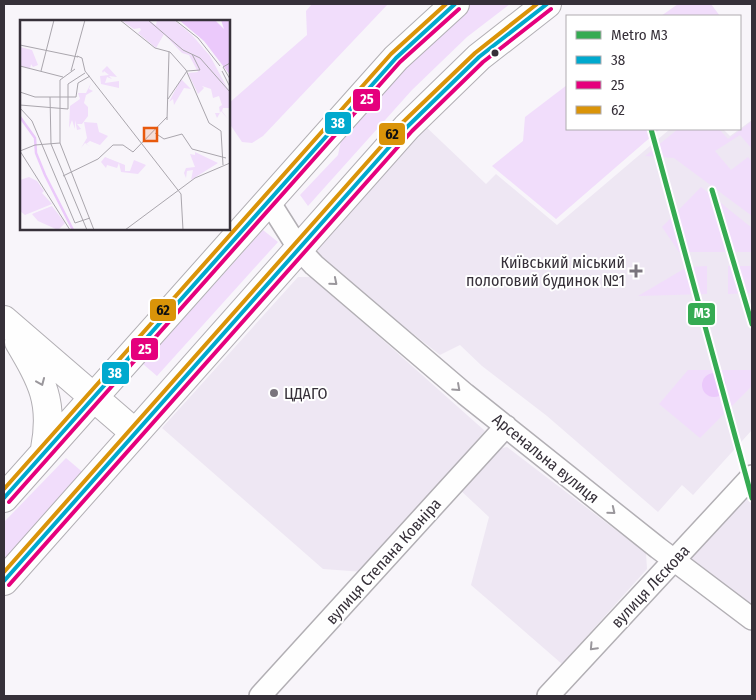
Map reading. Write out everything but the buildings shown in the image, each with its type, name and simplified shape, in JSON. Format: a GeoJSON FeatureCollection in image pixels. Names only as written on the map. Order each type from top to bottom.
{"type":"FeatureCollection","features":[{"type":"Feature","properties":{"kind":"main road"},"geometry":{"type":"LineString","coordinates":[[4,498],[45,449],[94,397],[396,58],[455,4]]}},
{"type":"Feature","properties":{"kind":"main road"},"geometry":{"type":"LineString","coordinates":[[4,580],[299,248],[438,95],[479,58],[548,4]]}},
{"type":"Feature","properties":{"kind":"main road"},"geometry":{"type":"LineString","coordinates":[[6,322],[135,433]]}},
{"type":"Feature","properties":{"kind":"main road"},"geometry":{"type":"LineString","coordinates":[[6,322],[42,381],[48,409],[49,432],[45,449]]}},
{"type":"Feature","properties":{"kind":"street","name":"Арсенальна вулиця"},"geometry":{"type":"LineString","coordinates":[[268,200],[299,248],[314,265],[465,394],[674,560],[752,619]]}},
{"type":"Feature","properties":{"kind":"street","name":"вулиця Степана Ковніра"},"geometry":{"type":"LineString","coordinates":[[260,696],[506,426]]}},
{"type":"Feature","properties":{"kind":"street","name":"вулиця Лєскова"},"geometry":{"type":"LineString","coordinates":[[548,696],[752,476]]}},
{"type":"Feature","properties":{"kind":"shaded area"},"geometry":{"type":"Polygon","coordinates":[[[312,4],[388,4],[263,136],[252,143],[242,142],[230,124],[230,102],[307,35],[306,11],[312,4]]]}},
{"type":"Feature","properties":{"kind":"shaded area"},"geometry":{"type":"Polygon","coordinates":[[[471,4],[510,4],[467,37],[412,90],[308,206],[300,195],[338,155],[342,136],[394,80],[471,4]]]}},
{"type":"Feature","properties":{"kind":"shaded area"},"geometry":{"type":"Polygon","coordinates":[[[678,4],[711,4],[719,15],[662,15],[678,4]]]}},
{"type":"Feature","properties":{"kind":"shaded area"},"geometry":{"type":"Polygon","coordinates":[[[566,86],[566,130],[659,130],[556,219],[492,166],[523,141],[525,117],[566,86]]]}},
{"type":"Feature","properties":{"kind":"shaded area","name":"Київський міський пологовий будинок №1"},"geometry":{"type":"Polygon","coordinates":[[[752,120],[752,430],[693,495],[682,485],[658,512],[547,416],[482,366],[460,345],[440,355],[323,263],[317,254],[318,244],[422,123],[486,184],[496,174],[557,225],[669,130],[724,130],[730,136],[741,130],[752,120]]]}},
{"type":"Feature","properties":{"kind":"shaded area"},"geometry":{"type":"Polygon","coordinates":[[[752,121],[752,149],[740,135],[715,151],[731,170],[748,157],[752,162],[752,216],[674,158],[645,156],[677,130],[720,130],[728,139],[752,121]]]}},
{"type":"Feature","properties":{"kind":"shaded area"},"geometry":{"type":"Polygon","coordinates":[[[701,187],[752,228],[752,252],[679,252],[662,227],[701,187]]]}},
{"type":"Feature","properties":{"kind":"shaded area"},"geometry":{"type":"Polygon","coordinates":[[[263,230],[278,242],[157,376],[143,364],[263,230]]]}},
{"type":"Feature","properties":{"kind":"shaded area"},"geometry":{"type":"Polygon","coordinates":[[[707,266],[707,294],[638,296],[687,267],[707,266]]]}},
{"type":"Feature","properties":{"kind":"shaded area"},"geometry":{"type":"Polygon","coordinates":[[[728,266],[752,266],[752,293],[728,294],[728,266]]]}},
{"type":"Feature","properties":{"kind":"shaded area"},"geometry":{"type":"Polygon","coordinates":[[[298,277],[312,277],[485,431],[364,572],[323,569],[162,428],[298,277]]]}},
{"type":"Feature","properties":{"kind":"shaded area"},"geometry":{"type":"Polygon","coordinates":[[[688,370],[752,370],[752,386],[700,438],[659,404],[688,370]]]}},
{"type":"Feature","properties":{"kind":"shaded area"},"geometry":{"type":"Polygon","coordinates":[[[714,373],[722,377],[726,385],[722,393],[714,397],[706,393],[702,385],[706,377],[714,373]]]}},
{"type":"Feature","properties":{"kind":"shaded area"},"geometry":{"type":"Polygon","coordinates":[[[507,447],[646,553],[647,569],[562,664],[471,585],[489,517],[459,489],[493,450],[507,447]]]}},
{"type":"Feature","properties":{"kind":"shaded area"},"geometry":{"type":"Polygon","coordinates":[[[66,458],[86,475],[4,565],[4,522],[66,458]]]}},
{"type":"Feature","properties":{"kind":"shaded area"},"geometry":{"type":"Polygon","coordinates":[[[752,487],[752,608],[689,559],[752,487]]]}},
{"type":"Feature","properties":{"kind":"metro line","name":"M3"},"geometry":{"type":"LineString","coordinates":[[651,130],[752,498]]}},
{"type":"Feature","properties":{"kind":"metro line","name":"M3"},"geometry":{"type":"LineString","coordinates":[[712,190],[752,324]]}},
{"type":"Feature","properties":{"kind":"transit line","name":"62"},"geometry":{"type":"LineString","coordinates":[[4,489],[391,54],[446,4]]}},
{"type":"Feature","properties":{"kind":"transit line","name":"38"},"geometry":{"type":"LineString","coordinates":[[4,498],[396,58],[455,4]]}},
{"type":"Feature","properties":{"kind":"transit line","name":"62"},"geometry":{"type":"LineString","coordinates":[[4,572],[402,123],[475,53],[537,4]]}},
{"type":"Feature","properties":{"kind":"transit line","name":"38"},"geometry":{"type":"LineString","coordinates":[[4,581],[407,127],[479,57],[547,4]]}},
{"type":"Feature","properties":{"kind":"transit line","name":"25"},"geometry":{"type":"LineString","coordinates":[[9,502],[400,62],[459,9]]}},
{"type":"Feature","properties":{"kind":"transit line","name":"25"},"geometry":{"type":"LineString","coordinates":[[9,585],[412,131],[483,62],[551,9]]}},
{"type":"Feature","properties":{"kind":"place","name":"Київський міський пологовий будинок №1"},"geometry":{"type":"Point","coordinates":[636,271]}},
{"type":"Feature","properties":{"kind":"place","name":"ЦДАГО"},"geometry":{"type":"Point","coordinates":[274,393]}}]}
